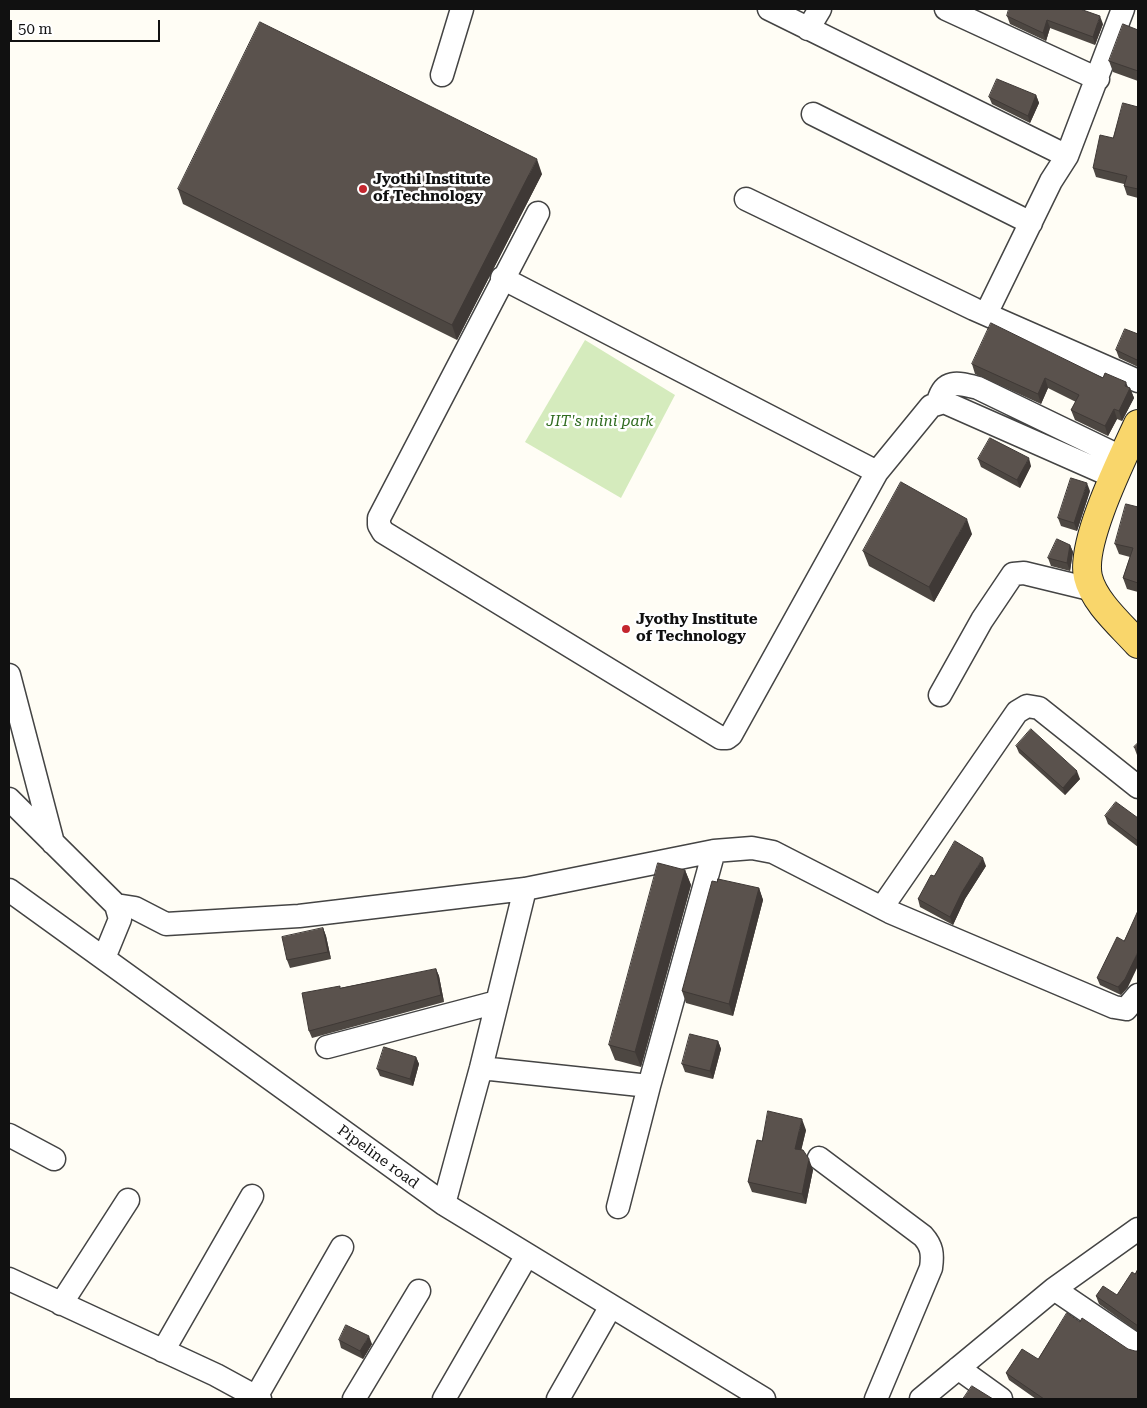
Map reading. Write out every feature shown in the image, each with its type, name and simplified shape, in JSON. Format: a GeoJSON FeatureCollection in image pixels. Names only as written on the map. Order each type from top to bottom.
{"type":"FeatureCollection","features":[{"type":"Feature","properties":{"kind":"main road"},"geometry":{"type":"LineString","coordinates":[[1138,424],[1098,515],[1088,555],[1088,576],[1094,590],[1138,644]]}},
{"type":"Feature","properties":{"kind":"street"},"geometry":{"type":"LineString","coordinates":[[442,75],[462,9]]}},
{"type":"Feature","properties":{"kind":"street"},"geometry":{"type":"LineString","coordinates":[[769,9],[1066,156]]}},
{"type":"Feature","properties":{"kind":"street"},"geometry":{"type":"LineString","coordinates":[[808,29],[820,9]]}},
{"type":"Feature","properties":{"kind":"street"},"geometry":{"type":"LineString","coordinates":[[946,9],[1098,79]]}},
{"type":"Feature","properties":{"kind":"street"},"geometry":{"type":"LineString","coordinates":[[986,314],[1066,156],[1098,79],[1123,9]]}},
{"type":"Feature","properties":{"kind":"street"},"geometry":{"type":"LineString","coordinates":[[813,114],[1031,223]]}},
{"type":"Feature","properties":{"kind":"street"},"geometry":{"type":"LineString","coordinates":[[746,199],[986,314],[1138,380]]}},
{"type":"Feature","properties":{"kind":"street"},"geometry":{"type":"LineString","coordinates":[[538,213],[502,278],[379,518],[379,525],[383,532],[721,738],[727,738],[731,734],[877,472],[931,406],[938,402],[944,402],[1118,467]]}},
{"type":"Feature","properties":{"kind":"street"},"geometry":{"type":"LineString","coordinates":[[502,278],[877,472]]}},
{"type":"Feature","properties":{"kind":"street"},"geometry":{"type":"LineString","coordinates":[[940,695],[982,620],[1013,574],[1024,574],[1094,590]]}},
{"type":"Feature","properties":{"kind":"street"},"geometry":{"type":"LineString","coordinates":[[9,675],[54,846]]}},
{"type":"Feature","properties":{"kind":"street"},"geometry":{"type":"LineString","coordinates":[[883,906],[1017,712],[1027,706],[1038,708],[1138,787]]}},
{"type":"Feature","properties":{"kind":"street"},"geometry":{"type":"LineString","coordinates":[[9,799],[54,846],[116,905],[120,920],[104,958]]}},
{"type":"Feature","properties":{"kind":"street"},"geometry":{"type":"LineString","coordinates":[[116,905],[134,908],[166,924],[299,916],[525,889],[714,851],[752,848],[773,852],[883,906],[890,912],[1114,1007],[1126,1009],[1138,995]]}},
{"type":"Feature","properties":{"kind":"street"},"geometry":{"type":"LineString","coordinates":[[618,1207],[648,1086],[714,851]]}},
{"type":"Feature","properties":{"kind":"street"},"geometry":{"type":"LineString","coordinates":[[444,1204],[498,1002],[525,889]]}},
{"type":"Feature","properties":{"kind":"street","name":"Pipeline road"},"geometry":{"type":"LineString","coordinates":[[9,890],[444,1204],[764,1399]]}},
{"type":"Feature","properties":{"kind":"street"},"geometry":{"type":"LineString","coordinates":[[327,1047],[498,1002]]}},
{"type":"Feature","properties":{"kind":"street"},"geometry":{"type":"LineString","coordinates":[[480,1068],[648,1086]]}},
{"type":"Feature","properties":{"kind":"street"},"geometry":{"type":"LineString","coordinates":[[9,1135],[54,1159]]}},
{"type":"Feature","properties":{"kind":"street"},"geometry":{"type":"LineString","coordinates":[[819,1158],[923,1236],[930,1244],[933,1254],[931,1268],[876,1399]]}},
{"type":"Feature","properties":{"kind":"street"},"geometry":{"type":"LineString","coordinates":[[163,1351],[252,1196]]}},
{"type":"Feature","properties":{"kind":"street"},"geometry":{"type":"LineString","coordinates":[[61,1304],[128,1200]]}},
{"type":"Feature","properties":{"kind":"street"},"geometry":{"type":"LineString","coordinates":[[921,1399],[1054,1289],[1138,1229]]}},
{"type":"Feature","properties":{"kind":"street"},"geometry":{"type":"LineString","coordinates":[[9,1279],[258,1398],[342,1247]]}},
{"type":"Feature","properties":{"kind":"street"},"geometry":{"type":"LineString","coordinates":[[444,1399],[527,1255]]}},
{"type":"Feature","properties":{"kind":"street"},"geometry":{"type":"LineString","coordinates":[[1054,1289],[1138,1346]]}},
{"type":"Feature","properties":{"kind":"street"},"geometry":{"type":"LineString","coordinates":[[354,1399],[420,1291]]}},
{"type":"Feature","properties":{"kind":"street"},"geometry":{"type":"LineString","coordinates":[[558,1399],[611,1306]]}},
{"type":"Feature","properties":{"kind":"street"},"geometry":{"type":"LineString","coordinates":[[958,1368],[1001,1399]]}},
{"type":"Feature","properties":{"kind":"green space","name":"JIT's mini park"},"geometry":{"type":"Polygon","coordinates":[[[585,340],[675,395],[621,498],[525,442],[585,340]]]}},
{"type":"Feature","properties":{"kind":"building"},"geometry":{"type":"Polygon","coordinates":[[[1009,9],[1080,9],[1100,16],[1093,37],[1047,20],[1043,33],[1007,16],[1009,9]]]}},
{"type":"Feature","properties":{"kind":"building","name":"Jyothi Institute of Technology"},"geometry":{"type":"Polygon","coordinates":[[[260,22],[537,159],[452,325],[178,189],[260,22]]]}},
{"type":"Feature","properties":{"kind":"building"},"geometry":{"type":"Polygon","coordinates":[[[1123,24],[1138,30],[1138,71],[1109,61],[1123,24]]]}},
{"type":"Feature","properties":{"kind":"building"},"geometry":{"type":"Polygon","coordinates":[[[997,79],[1036,95],[1028,116],[989,97],[997,79]]]}},
{"type":"Feature","properties":{"kind":"building"},"geometry":{"type":"Polygon","coordinates":[[[1123,103],[1138,107],[1138,189],[1124,186],[1127,176],[1093,168],[1100,135],[1113,138],[1123,103]]]}},
{"type":"Feature","properties":{"kind":"building"},"geometry":{"type":"Polygon","coordinates":[[[991,323],[1103,378],[1105,373],[1126,382],[1125,386],[1130,388],[1119,411],[1114,409],[1105,426],[1071,410],[1079,395],[1045,378],[1038,394],[972,364],[991,323]]]}},
{"type":"Feature","properties":{"kind":"building"},"geometry":{"type":"Polygon","coordinates":[[[1125,329],[1138,334],[1137,360],[1116,350],[1125,329]]]}},
{"type":"Feature","properties":{"kind":"building"},"geometry":{"type":"Polygon","coordinates":[[[990,438],[1029,458],[1017,480],[978,459],[990,438]]]}},
{"type":"Feature","properties":{"kind":"building"},"geometry":{"type":"Polygon","coordinates":[[[1071,478],[1087,483],[1074,523],[1058,518],[1071,478]]]}},
{"type":"Feature","properties":{"kind":"building"},"geometry":{"type":"Polygon","coordinates":[[[901,482],[967,519],[929,587],[863,551],[901,482]]]}},
{"type":"Feature","properties":{"kind":"building"},"geometry":{"type":"Polygon","coordinates":[[[1126,504],[1138,507],[1138,583],[1123,578],[1133,548],[1115,544],[1126,504]]]}},
{"type":"Feature","properties":{"kind":"building"},"geometry":{"type":"Polygon","coordinates":[[[1057,539],[1070,545],[1067,563],[1048,558],[1057,539]]]}},
{"type":"Feature","properties":{"kind":"building"},"geometry":{"type":"Polygon","coordinates":[[[1031,729],[1077,771],[1063,788],[1016,746],[1031,729]]]}},
{"type":"Feature","properties":{"kind":"building"},"geometry":{"type":"Polygon","coordinates":[[[1116,802],[1138,818],[1138,841],[1105,816],[1116,802]]]}},
{"type":"Feature","properties":{"kind":"building"},"geometry":{"type":"Polygon","coordinates":[[[955,841],[983,858],[962,892],[950,917],[918,899],[931,875],[934,876],[955,841]]]}},
{"type":"Feature","properties":{"kind":"building"},"geometry":{"type":"Polygon","coordinates":[[[658,863],[685,870],[635,1052],[609,1045],[658,863]]]}},
{"type":"Feature","properties":{"kind":"building"},"geometry":{"type":"Polygon","coordinates":[[[718,879],[759,888],[729,1004],[682,991],[712,881],[717,882],[718,879]]]}},
{"type":"Feature","properties":{"kind":"building"},"geometry":{"type":"Polygon","coordinates":[[[1138,911],[1138,952],[1125,979],[1118,987],[1097,978],[1117,937],[1124,941],[1138,911]]]}},
{"type":"Feature","properties":{"kind":"building"},"geometry":{"type":"Polygon","coordinates":[[[323,928],[328,952],[287,960],[282,937],[323,928]]]}},
{"type":"Feature","properties":{"kind":"building"},"geometry":{"type":"Polygon","coordinates":[[[436,969],[441,995],[309,1031],[302,993],[340,986],[340,988],[436,969]]]}},
{"type":"Feature","properties":{"kind":"building"},"geometry":{"type":"Polygon","coordinates":[[[690,1034],[718,1041],[710,1071],[682,1064],[690,1034]]]}},
{"type":"Feature","properties":{"kind":"building"},"geometry":{"type":"Polygon","coordinates":[[[384,1047],[416,1057],[410,1079],[377,1069],[384,1047]]]}},
{"type":"Feature","properties":{"kind":"building"},"geometry":{"type":"Polygon","coordinates":[[[768,1111],[802,1119],[795,1149],[803,1150],[809,1159],[802,1194],[748,1182],[757,1140],[762,1141],[768,1111]]]}},
{"type":"Feature","properties":{"kind":"building"},"geometry":{"type":"Polygon","coordinates":[[[1138,1269],[1138,1326],[1096,1296],[1103,1286],[1117,1295],[1132,1272],[1135,1274],[1138,1269]]]}},
{"type":"Feature","properties":{"kind":"building"},"geometry":{"type":"Polygon","coordinates":[[[1067,1313],[1080,1322],[1082,1318],[1128,1349],[1138,1351],[1138,1399],[1044,1399],[1006,1373],[1022,1349],[1038,1359],[1067,1313]]]}},
{"type":"Feature","properties":{"kind":"building"},"geometry":{"type":"Polygon","coordinates":[[[346,1325],[369,1336],[360,1351],[339,1340],[346,1325]]]}},
{"type":"Feature","properties":{"kind":"building"},"geometry":{"type":"Polygon","coordinates":[[[972,1386],[993,1399],[963,1399],[972,1386]]]}},
{"type":"Feature","properties":{"kind":"place","name":"Jyothi Institute of Technology"},"geometry":{"type":"Point","coordinates":[363,189]}},
{"type":"Feature","properties":{"kind":"place","name":"Jyothy Institute of Technology"},"geometry":{"type":"Point","coordinates":[626,629]}}]}
